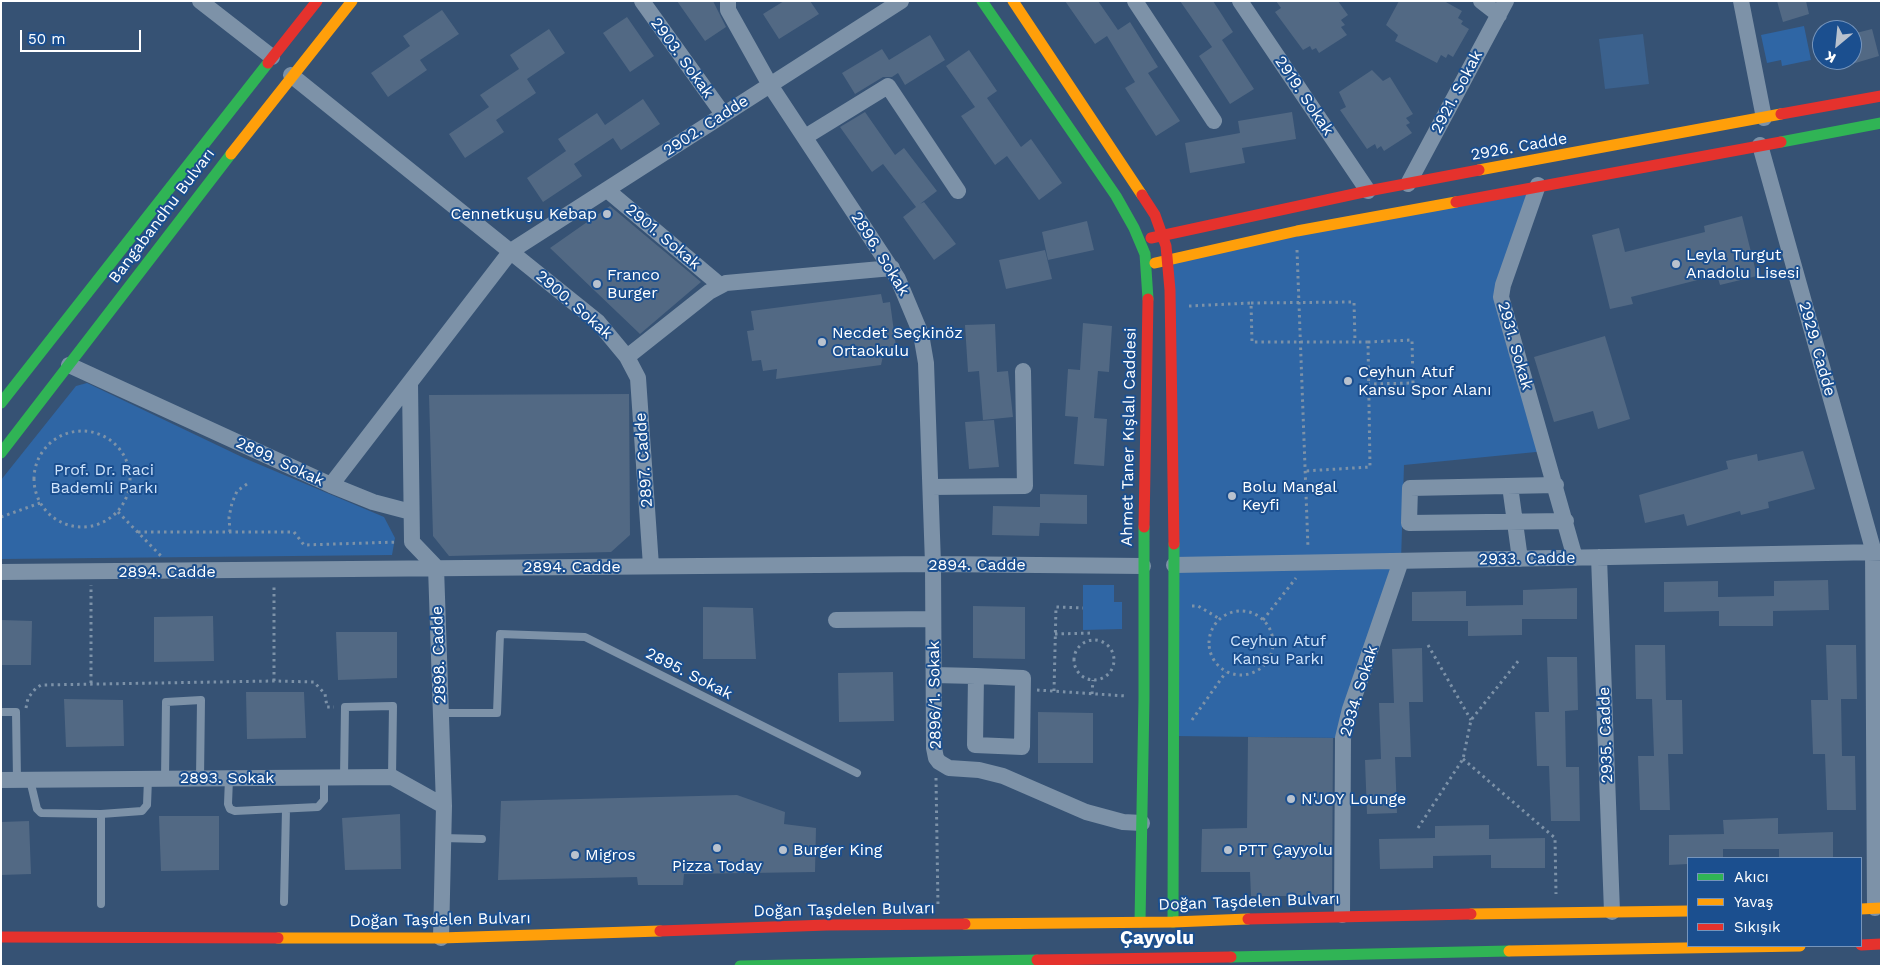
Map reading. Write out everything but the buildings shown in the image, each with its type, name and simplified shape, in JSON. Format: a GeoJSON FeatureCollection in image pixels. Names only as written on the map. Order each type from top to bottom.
{"type":"FeatureCollection","features":[{"type":"Feature","properties":{"kind":"main road","name":"Bangabandhu Bulvarı"},"geometry":{"type":"LineString","coordinates":[[1,403],[317,1]]}},
{"type":"Feature","properties":{"kind":"main road","name":"Bangabandhu Bulvarı"},"geometry":{"type":"LineString","coordinates":[[1,453],[291,75],[352,1]]}},
{"type":"Feature","properties":{"kind":"main road","name":"Ahmet Taner Kışlalı Caddesi"},"geometry":{"type":"LineString","coordinates":[[982,1],[1116,196],[1142,243],[1147,266],[1143,566],[1144,698],[1140,922]]}},
{"type":"Feature","properties":{"kind":"main road"},"geometry":{"type":"LineString","coordinates":[[1013,1],[1135,183],[1163,234],[1168,259],[1174,565],[1173,922]]}},
{"type":"Feature","properties":{"kind":"main road","name":"2926. Cadde"},"geometry":{"type":"LineString","coordinates":[[1142,243],[1163,234],[1368,191],[1881,96]]}},
{"type":"Feature","properties":{"kind":"main road"},"geometry":{"type":"LineString","coordinates":[[1147,266],[1168,259],[1297,231],[1881,123]]}},
{"type":"Feature","properties":{"kind":"main road"},"geometry":{"type":"LineString","coordinates":[[1143,566],[1174,565]]}},
{"type":"Feature","properties":{"kind":"main road","name":"Doğan Taşdelen Bulvarı"},"geometry":{"type":"LineString","coordinates":[[1,937],[441,938],[657,930],[938,924],[1173,922],[1342,915],[1687,911]]}},
{"type":"Feature","properties":{"kind":"main road"},"geometry":{"type":"LineString","coordinates":[[1862,945],[1881,944]]}},
{"type":"Feature","properties":{"kind":"main road"},"geometry":{"type":"LineString","coordinates":[[740,966],[1173,962],[1761,947]]}},
{"type":"Feature","properties":{"kind":"street"},"geometry":{"type":"LineString","coordinates":[[200,1],[272,57]]}},
{"type":"Feature","properties":{"kind":"street","name":"2903. Sokak"},"geometry":{"type":"LineString","coordinates":[[642,1],[723,114]]}},
{"type":"Feature","properties":{"kind":"street","name":"2896. Sokak"},"geometry":{"type":"LineString","coordinates":[[728,1],[728,10],[770,85],[892,268],[917,319],[924,348],[933,564]]}},
{"type":"Feature","properties":{"kind":"street","name":"2902. Cadde"},"geometry":{"type":"LineString","coordinates":[[512,251],[901,1]]}},
{"type":"Feature","properties":{"kind":"street"},"geometry":{"type":"LineString","coordinates":[[1135,1],[1214,121]]}},
{"type":"Feature","properties":{"kind":"street","name":"2919. Sokak"},"geometry":{"type":"LineString","coordinates":[[1240,1],[1368,191]]}},
{"type":"Feature","properties":{"kind":"street"},"geometry":{"type":"LineString","coordinates":[[1481,1],[1503,8]]}},
{"type":"Feature","properties":{"kind":"street"},"geometry":{"type":"LineString","coordinates":[[1741,1],[1764,118]]}},
{"type":"Feature","properties":{"kind":"street","name":"2921. Sokak"},"geometry":{"type":"LineString","coordinates":[[1408,184],[1503,8]]}},
{"type":"Feature","properties":{"kind":"street","name":"2900. Sokak"},"geometry":{"type":"LineString","coordinates":[[291,75],[598,322],[627,357]]}},
{"type":"Feature","properties":{"kind":"street"},"geometry":{"type":"LineString","coordinates":[[805,137],[888,86],[958,190]]}},
{"type":"Feature","properties":{"kind":"street","name":"2929. Cadde"},"geometry":{"type":"LineString","coordinates":[[1760,145],[1872,541],[1877,552],[1872,908]]}},
{"type":"Feature","properties":{"kind":"street","name":"2931. Sokak"},"geometry":{"type":"LineString","coordinates":[[1538,185],[1503,285],[1501,297],[1576,558]]}},
{"type":"Feature","properties":{"kind":"street","name":"2901. Sokak"},"geometry":{"type":"LineString","coordinates":[[607,190],[720,285]]}},
{"type":"Feature","properties":{"kind":"street","name":"2899. Sokak"},"geometry":{"type":"LineString","coordinates":[[69,365],[331,485],[512,251]]}},
{"type":"Feature","properties":{"kind":"street"},"geometry":{"type":"LineString","coordinates":[[627,357],[703,296],[720,285],[733,282],[892,268]]}},
{"type":"Feature","properties":{"kind":"street","name":"2897. Cadde"},"geometry":{"type":"LineString","coordinates":[[627,357],[638,378],[651,566]]}},
{"type":"Feature","properties":{"kind":"street"},"geometry":{"type":"LineString","coordinates":[[931,488],[1025,486],[1023,371]]}},
{"type":"Feature","properties":{"kind":"street"},"geometry":{"type":"LineString","coordinates":[[410,383],[412,542],[436,567]]}},
{"type":"Feature","properties":{"kind":"street"},"geometry":{"type":"LineString","coordinates":[[331,485],[373,502],[411,512]]}},
{"type":"Feature","properties":{"kind":"street"},"geometry":{"type":"LineString","coordinates":[[1556,485],[1410,488],[1409,523],[1566,521]]}},
{"type":"Feature","properties":{"kind":"street"},"geometry":{"type":"LineString","coordinates":[[1510,486],[1520,559]]}},
{"type":"Feature","properties":{"kind":"street","name":"2933. Cadde"},"geometry":{"type":"LineString","coordinates":[[1174,565],[1877,552]]}},
{"type":"Feature","properties":{"kind":"street","name":"2935. Cadde"},"geometry":{"type":"LineString","coordinates":[[1599,557],[1612,912]]}},
{"type":"Feature","properties":{"kind":"street","name":"2934. Sokak"},"geometry":{"type":"LineString","coordinates":[[1342,915],[1343,738],[1350,709],[1401,561]]}},
{"type":"Feature","properties":{"kind":"street","name":"2894. Cadde"},"geometry":{"type":"LineString","coordinates":[[1,572],[178,572],[436,567],[933,564],[1143,566]]}},
{"type":"Feature","properties":{"kind":"street","name":"2896/1. Sokak"},"geometry":{"type":"LineString","coordinates":[[933,564],[934,748],[939,762],[949,768],[979,770],[1003,776],[1086,812],[1123,822],[1142,823]]}},
{"type":"Feature","properties":{"kind":"street","name":"2898. Cadde"},"geometry":{"type":"LineString","coordinates":[[436,567],[444,806],[441,938]]}},
{"type":"Feature","properties":{"kind":"street"},"geometry":{"type":"LineString","coordinates":[[836,620],[933,619]]}},
{"type":"Feature","properties":{"kind":"street"},"geometry":{"type":"LineString","coordinates":[[934,675],[976,676],[1023,678],[1022,747],[975,745],[976,676]]}},
{"type":"Feature","properties":{"kind":"street"},"geometry":{"type":"LineString","coordinates":[[392,776],[444,806]]}},
{"type":"Feature","properties":{"kind":"street","name":"2893. Sokak"},"geometry":{"type":"LineString","coordinates":[[16,780],[392,776]]}},
{"type":"Feature","properties":{"kind":"lane","name":"2895. Sokak"},"geometry":{"type":"LineString","coordinates":[[441,713],[497,713],[500,634],[585,637],[857,773]]}},
{"type":"Feature","properties":{"kind":"lane"},"geometry":{"type":"LineString","coordinates":[[165,778],[166,702],[201,700],[200,778]]}},
{"type":"Feature","properties":{"kind":"lane"},"geometry":{"type":"LineString","coordinates":[[344,777],[345,706],[393,706],[392,776]]}},
{"type":"Feature","properties":{"kind":"lane"},"geometry":{"type":"LineString","coordinates":[[1,712],[16,712],[16,780],[41,813],[101,814],[142,811],[147,805],[148,779]]}},
{"type":"Feature","properties":{"kind":"lane"},"geometry":{"type":"LineString","coordinates":[[229,778],[228,804],[233,810],[314,808],[321,805],[324,800],[324,777]]}},
{"type":"Feature","properties":{"kind":"lane"},"geometry":{"type":"LineString","coordinates":[[284,902],[286,809]]}},
{"type":"Feature","properties":{"kind":"lane"},"geometry":{"type":"LineString","coordinates":[[101,814],[101,904]]}},
{"type":"Feature","properties":{"kind":"lane"},"geometry":{"type":"LineString","coordinates":[[443,838],[482,839]]}},
{"type":"Feature","properties":{"kind":"path"},"geometry":{"type":"LineString","coordinates":[[1263,620],[1308,562],[1297,231]]}},
{"type":"Feature","properties":{"kind":"path"},"geometry":{"type":"LineString","coordinates":[[1170,307],[1251,303],[1354,302],[1355,342]]}},
{"type":"Feature","properties":{"kind":"path"},"geometry":{"type":"LineString","coordinates":[[1251,303],[1252,342],[1412,340],[1413,383],[1369,384]]}},
{"type":"Feature","properties":{"kind":"path"},"geometry":{"type":"LineString","coordinates":[[1305,471],[1370,467],[1368,342]]}},
{"type":"Feature","properties":{"kind":"path"},"geometry":{"type":"LineString","coordinates":[[79,431],[96,433],[110,440],[121,452],[128,467],[130,483],[126,498],[118,512],[106,521],[92,526],[77,527],[62,523],[50,515],[40,503],[35,488],[35,472],[40,456],[50,444],[57,439],[79,431]]}},
{"type":"Feature","properties":{"kind":"path"},"geometry":{"type":"LineString","coordinates":[[230,532],[229,517],[232,503],[238,491],[247,484]]}},
{"type":"Feature","properties":{"kind":"path"},"geometry":{"type":"LineString","coordinates":[[1,517],[40,503]]}},
{"type":"Feature","properties":{"kind":"path"},"geometry":{"type":"LineString","coordinates":[[118,512],[178,572]]}},
{"type":"Feature","properties":{"kind":"path"},"geometry":{"type":"LineString","coordinates":[[138,532],[294,532],[304,545],[412,542]]}},
{"type":"Feature","properties":{"kind":"path"},"geometry":{"type":"LineString","coordinates":[[274,571],[274,681]]}},
{"type":"Feature","properties":{"kind":"path"},"geometry":{"type":"LineString","coordinates":[[91,572],[91,683]]}},
{"type":"Feature","properties":{"kind":"path"},"geometry":{"type":"LineString","coordinates":[[1174,606],[1198,606],[1220,619]]}},
{"type":"Feature","properties":{"kind":"path"},"geometry":{"type":"LineString","coordinates":[[1054,691],[1056,607],[1083,608]]}},
{"type":"Feature","properties":{"kind":"path"},"geometry":{"type":"LineString","coordinates":[[1246,612],[1263,620],[1273,637],[1274,648],[1268,662],[1256,672],[1246,676],[1226,672],[1212,657],[1209,647],[1210,637],[1220,619],[1228,614],[1246,612]]}},
{"type":"Feature","properties":{"kind":"path"},"geometry":{"type":"LineString","coordinates":[[1055,634],[1094,631],[1094,639]]}},
{"type":"Feature","properties":{"kind":"path"},"geometry":{"type":"LineString","coordinates":[[1094,639],[1108,645],[1114,658],[1114,665],[1106,676],[1093,680],[1086,678],[1077,671],[1074,658],[1078,647],[1083,642],[1094,639]]}},
{"type":"Feature","properties":{"kind":"path"},"geometry":{"type":"LineString","coordinates":[[1428,645],[1471,720]]}},
{"type":"Feature","properties":{"kind":"path"},"geometry":{"type":"LineString","coordinates":[[1418,828],[1464,759],[1471,720],[1519,660]]}},
{"type":"Feature","properties":{"kind":"path"},"geometry":{"type":"LineString","coordinates":[[1174,713],[1192,721],[1226,672]]}},
{"type":"Feature","properties":{"kind":"path"},"geometry":{"type":"LineString","coordinates":[[1092,694],[1093,680]]}},
{"type":"Feature","properties":{"kind":"path"},"geometry":{"type":"LineString","coordinates":[[16,712],[26,712],[28,698],[41,685],[91,683],[310,681],[316,684],[324,694],[327,707],[345,706]]}},
{"type":"Feature","properties":{"kind":"path"},"geometry":{"type":"LineString","coordinates":[[1023,689],[1144,698]]}},
{"type":"Feature","properties":{"kind":"path"},"geometry":{"type":"LineString","coordinates":[[936,758],[938,924]]}},
{"type":"Feature","properties":{"kind":"path"},"geometry":{"type":"LineString","coordinates":[[1464,759],[1555,838],[1557,912]]}},
{"type":"Feature","properties":{"kind":"green space"},"geometry":{"type":"Polygon","coordinates":[[[1804,26],[1811,60],[1782,66],[1781,60],[1767,63],[1761,35],[1804,26]]]}},
{"type":"Feature","properties":{"kind":"green space","name":"Ceyhun Atuf Kansu Spor Alanı"},"geometry":{"type":"Polygon","coordinates":[[[1538,185],[1503,285],[1546,451],[1404,465],[1401,561],[1343,738],[1174,736],[1168,259],[1538,185]]]}},
{"type":"Feature","properties":{"kind":"green space","name":"Prof. Dr. Raci Bademli Parkı"},"geometry":{"type":"Polygon","coordinates":[[[87,383],[244,458],[384,517],[395,538],[392,555],[1,559],[1,480],[76,386],[87,383]]]}},
{"type":"Feature","properties":{"kind":"green space"},"geometry":{"type":"Polygon","coordinates":[[[1083,585],[1114,585],[1114,602],[1122,602],[1122,629],[1083,630],[1083,585]]]}},
{"type":"Feature","properties":{"kind":"shaded area"},"geometry":{"type":"Polygon","coordinates":[[[1643,34],[1649,84],[1605,89],[1599,39],[1643,34]]]}},
{"type":"Feature","properties":{"kind":"traffic: fast"},"geometry":{"type":"LineString","coordinates":[[982,1],[1116,196],[1134,228],[1145,254],[1148,299]]}},
{"type":"Feature","properties":{"kind":"traffic: fast"},"geometry":{"type":"LineString","coordinates":[[1,403],[268,63]]}},
{"type":"Feature","properties":{"kind":"traffic: fast"},"geometry":{"type":"LineString","coordinates":[[1781,142],[1881,123]]}},
{"type":"Feature","properties":{"kind":"traffic: fast"},"geometry":{"type":"LineString","coordinates":[[1,453],[231,154]]}},
{"type":"Feature","properties":{"kind":"traffic: fast"},"geometry":{"type":"LineString","coordinates":[[1140,922],[1144,698],[1144,527]]}},
{"type":"Feature","properties":{"kind":"traffic: fast"},"geometry":{"type":"LineString","coordinates":[[1173,922],[1174,544]]}},
{"type":"Feature","properties":{"kind":"traffic: fast"},"geometry":{"type":"LineString","coordinates":[[1231,957],[1509,951]]}},
{"type":"Feature","properties":{"kind":"traffic: fast"},"geometry":{"type":"LineString","coordinates":[[740,966],[1037,960]]}},
{"type":"Feature","properties":{"kind":"traffic: slow"},"geometry":{"type":"LineString","coordinates":[[231,154],[352,1]]}},
{"type":"Feature","properties":{"kind":"traffic: slow"},"geometry":{"type":"LineString","coordinates":[[1013,1],[1142,195]]}},
{"type":"Feature","properties":{"kind":"traffic: slow"},"geometry":{"type":"LineString","coordinates":[[1479,170],[1781,114]]}},
{"type":"Feature","properties":{"kind":"traffic: slow"},"geometry":{"type":"LineString","coordinates":[[1155,263],[1297,231],[1456,202]]}},
{"type":"Feature","properties":{"kind":"traffic: slow"},"geometry":{"type":"LineString","coordinates":[[1862,909],[1881,908]]}},
{"type":"Feature","properties":{"kind":"traffic: slow"},"geometry":{"type":"LineString","coordinates":[[1471,914],[1687,911]]}},
{"type":"Feature","properties":{"kind":"traffic: slow"},"geometry":{"type":"LineString","coordinates":[[965,924],[1173,922],[1248,919]]}},
{"type":"Feature","properties":{"kind":"traffic: slow"},"geometry":{"type":"LineString","coordinates":[[278,938],[441,938],[660,931]]}},
{"type":"Feature","properties":{"kind":"traffic: slow"},"geometry":{"type":"LineString","coordinates":[[1509,951],[1742,947]]}},
{"type":"Feature","properties":{"kind":"traffic: jam"},"geometry":{"type":"LineString","coordinates":[[268,63],[317,1]]}},
{"type":"Feature","properties":{"kind":"traffic: jam"},"geometry":{"type":"LineString","coordinates":[[1781,114],[1881,96]]}},
{"type":"Feature","properties":{"kind":"traffic: jam"},"geometry":{"type":"LineString","coordinates":[[1456,202],[1781,142]]}},
{"type":"Feature","properties":{"kind":"traffic: jam"},"geometry":{"type":"LineString","coordinates":[[1151,238],[1368,191],[1479,170]]}},
{"type":"Feature","properties":{"kind":"traffic: jam"},"geometry":{"type":"LineString","coordinates":[[1142,195],[1155,215],[1166,246],[1170,290],[1174,544]]}},
{"type":"Feature","properties":{"kind":"traffic: jam"},"geometry":{"type":"LineString","coordinates":[[1144,527],[1148,299]]}},
{"type":"Feature","properties":{"kind":"traffic: jam"},"geometry":{"type":"LineString","coordinates":[[1248,919],[1471,914]]}},
{"type":"Feature","properties":{"kind":"traffic: jam"},"geometry":{"type":"LineString","coordinates":[[660,931],[827,925],[965,924]]}},
{"type":"Feature","properties":{"kind":"traffic: jam"},"geometry":{"type":"LineString","coordinates":[[1,937],[278,938]]}},
{"type":"Feature","properties":{"kind":"traffic: jam"},"geometry":{"type":"LineString","coordinates":[[1862,945],[1881,944]]}},
{"type":"Feature","properties":{"kind":"traffic: jam"},"geometry":{"type":"LineString","coordinates":[[1037,960],[1231,957]]}},
{"type":"Feature","properties":{"kind":"place","name":"Cennetkuşu Kebap"},"geometry":{"type":"Point","coordinates":[607,214]}},
{"type":"Feature","properties":{"kind":"place","name":"Leyla Turgut Anadolu Lisesi"},"geometry":{"type":"Point","coordinates":[1676,264]}},
{"type":"Feature","properties":{"kind":"place","name":"Franco Burger"},"geometry":{"type":"Point","coordinates":[597,284]}},
{"type":"Feature","properties":{"kind":"place","name":"Necdet Seçkinöz Ortaokulu"},"geometry":{"type":"Point","coordinates":[822,342]}},
{"type":"Feature","properties":{"kind":"place","name":"Ceyhun Atuf Kansu Spor Alanı"},"geometry":{"type":"Point","coordinates":[1348,381]}},
{"type":"Feature","properties":{"kind":"place","name":"Bolu Mangal Keyfi"},"geometry":{"type":"Point","coordinates":[1232,496]}},
{"type":"Feature","properties":{"kind":"place","name":"N'JOY Lounge"},"geometry":{"type":"Point","coordinates":[1291,799]}},
{"type":"Feature","properties":{"kind":"place","name":"Pizza Today"},"geometry":{"type":"Point","coordinates":[717,848]}},
{"type":"Feature","properties":{"kind":"place","name":"Burger King"},"geometry":{"type":"Point","coordinates":[783,850]}},
{"type":"Feature","properties":{"kind":"place","name":"PTT Çayyolu"},"geometry":{"type":"Point","coordinates":[1228,850]}},
{"type":"Feature","properties":{"kind":"place","name":"Migros"},"geometry":{"type":"Point","coordinates":[575,855]}},
{"type":"Feature","properties":{"kind":"district","name":"Çayyolu"},"geometry":{"type":"Point","coordinates":[1157,938]}},
{"type":"Feature","properties":{"kind":"park label","name":"Ceyhun Atuf Kansu Parkı"},"geometry":{"type":"Point","coordinates":[1278,650]}}]}
